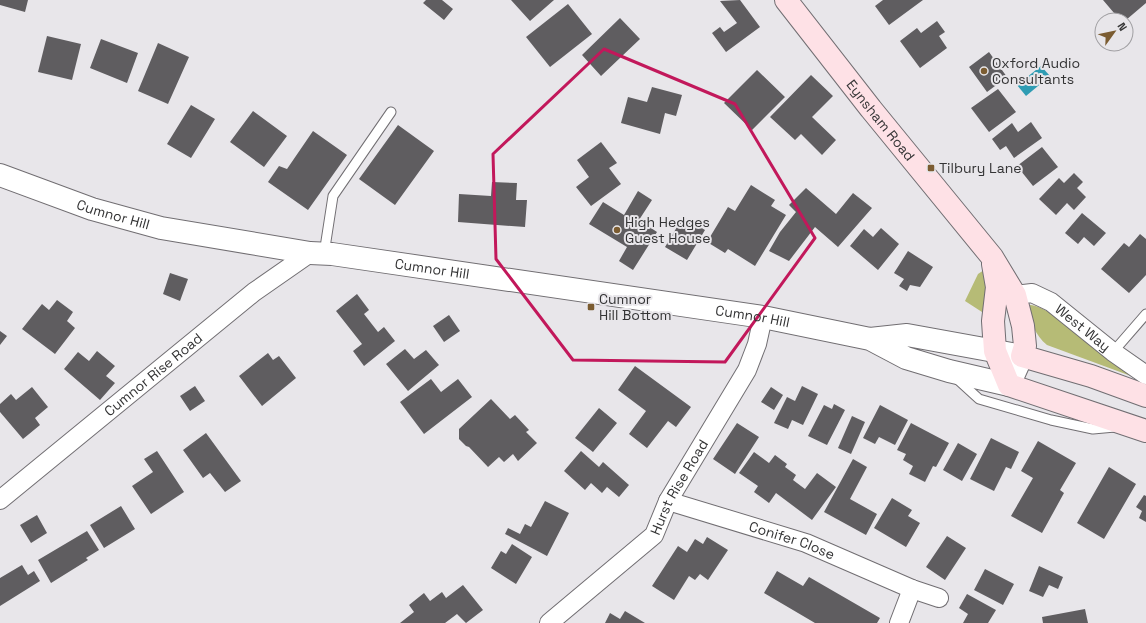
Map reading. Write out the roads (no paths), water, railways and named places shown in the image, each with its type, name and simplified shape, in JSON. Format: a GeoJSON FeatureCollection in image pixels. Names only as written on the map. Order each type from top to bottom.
{"type":"FeatureCollection","features":[{"type":"Feature","properties":{"kind":"main road","name":"Eynsham Road"},"geometry":{"type":"LineString","coordinates":[[786,0],[870,109],[992,257],[1015,294],[1025,339],[1025,346],[1022,356]]}},
{"type":"Feature","properties":{"kind":"main road"},"geometry":{"type":"LineString","coordinates":[[992,257],[997,287],[993,321],[995,351],[1009,385],[1138,428]]}},
{"type":"Feature","properties":{"kind":"main road"},"geometry":{"type":"LineString","coordinates":[[1022,356],[1091,376],[1146,396]]}},
{"type":"Feature","properties":{"kind":"street","name":"Cumnor Hill"},"geometry":{"type":"LineString","coordinates":[[0,175],[92,209],[161,228],[317,253],[763,317],[870,339],[906,358],[949,371],[1009,385]]}},
{"type":"Feature","properties":{"kind":"street","name":"Cumnor Rise Road"},"geometry":{"type":"LineString","coordinates":[[0,500],[254,292],[317,253]]}},
{"type":"Feature","properties":{"kind":"street","name":"West Way"},"geometry":{"type":"LineString","coordinates":[[1015,294],[1032,293],[1050,302],[1113,352],[1146,375]]}},
{"type":"Feature","properties":{"kind":"street","name":"Hurst Rise Road"},"geometry":{"type":"LineString","coordinates":[[549,623],[654,535],[668,501],[747,370],[757,344],[763,317]]}},
{"type":"Feature","properties":{"kind":"street","name":"Cumnor Hill"},"geometry":{"type":"LineString","coordinates":[[870,339],[907,335],[1022,356]]}},
{"type":"Feature","properties":{"kind":"street","name":"Eynsham Road"},"geometry":{"type":"LineString","coordinates":[[1009,385],[1022,356]]}},
{"type":"Feature","properties":{"kind":"street","name":"Conifer Close"},"geometry":{"type":"LineString","coordinates":[[668,501],[806,543],[912,589],[939,598]]}},
{"type":"Feature","properties":{"kind":"street"},"geometry":{"type":"LineString","coordinates":[[899,623],[912,589]]}},
{"type":"Feature","properties":{"kind":"lane"},"geometry":{"type":"LineString","coordinates":[[317,253],[333,196],[391,112]]}},
{"type":"Feature","properties":{"kind":"lane"},"geometry":{"type":"LineString","coordinates":[[1113,352],[1146,314]]}},
{"type":"Feature","properties":{"kind":"lane"},"geometry":{"type":"LineString","coordinates":[[949,371],[979,399],[1051,420],[1094,430],[1138,428]]}},
{"type":"Feature","properties":{"kind":"water"},"geometry":{"type":"Polygon","coordinates":[[[1041,66],[1050,76],[1026,96],[1017,85],[1041,66]]]}},
{"type":"Feature","properties":{"kind":"place","name":"Oxford Audio Consultants"},"geometry":{"type":"Point","coordinates":[984,71]}},
{"type":"Feature","properties":{"kind":"place","name":"Tilbury Lane"},"geometry":{"type":"Point","coordinates":[931,168]}},
{"type":"Feature","properties":{"kind":"place","name":"High Hedges Guest House"},"geometry":{"type":"Point","coordinates":[617,230]}},
{"type":"Feature","properties":{"kind":"place","name":"Cumnor Hill Bottom"},"geometry":{"type":"Point","coordinates":[591,307]}}]}
